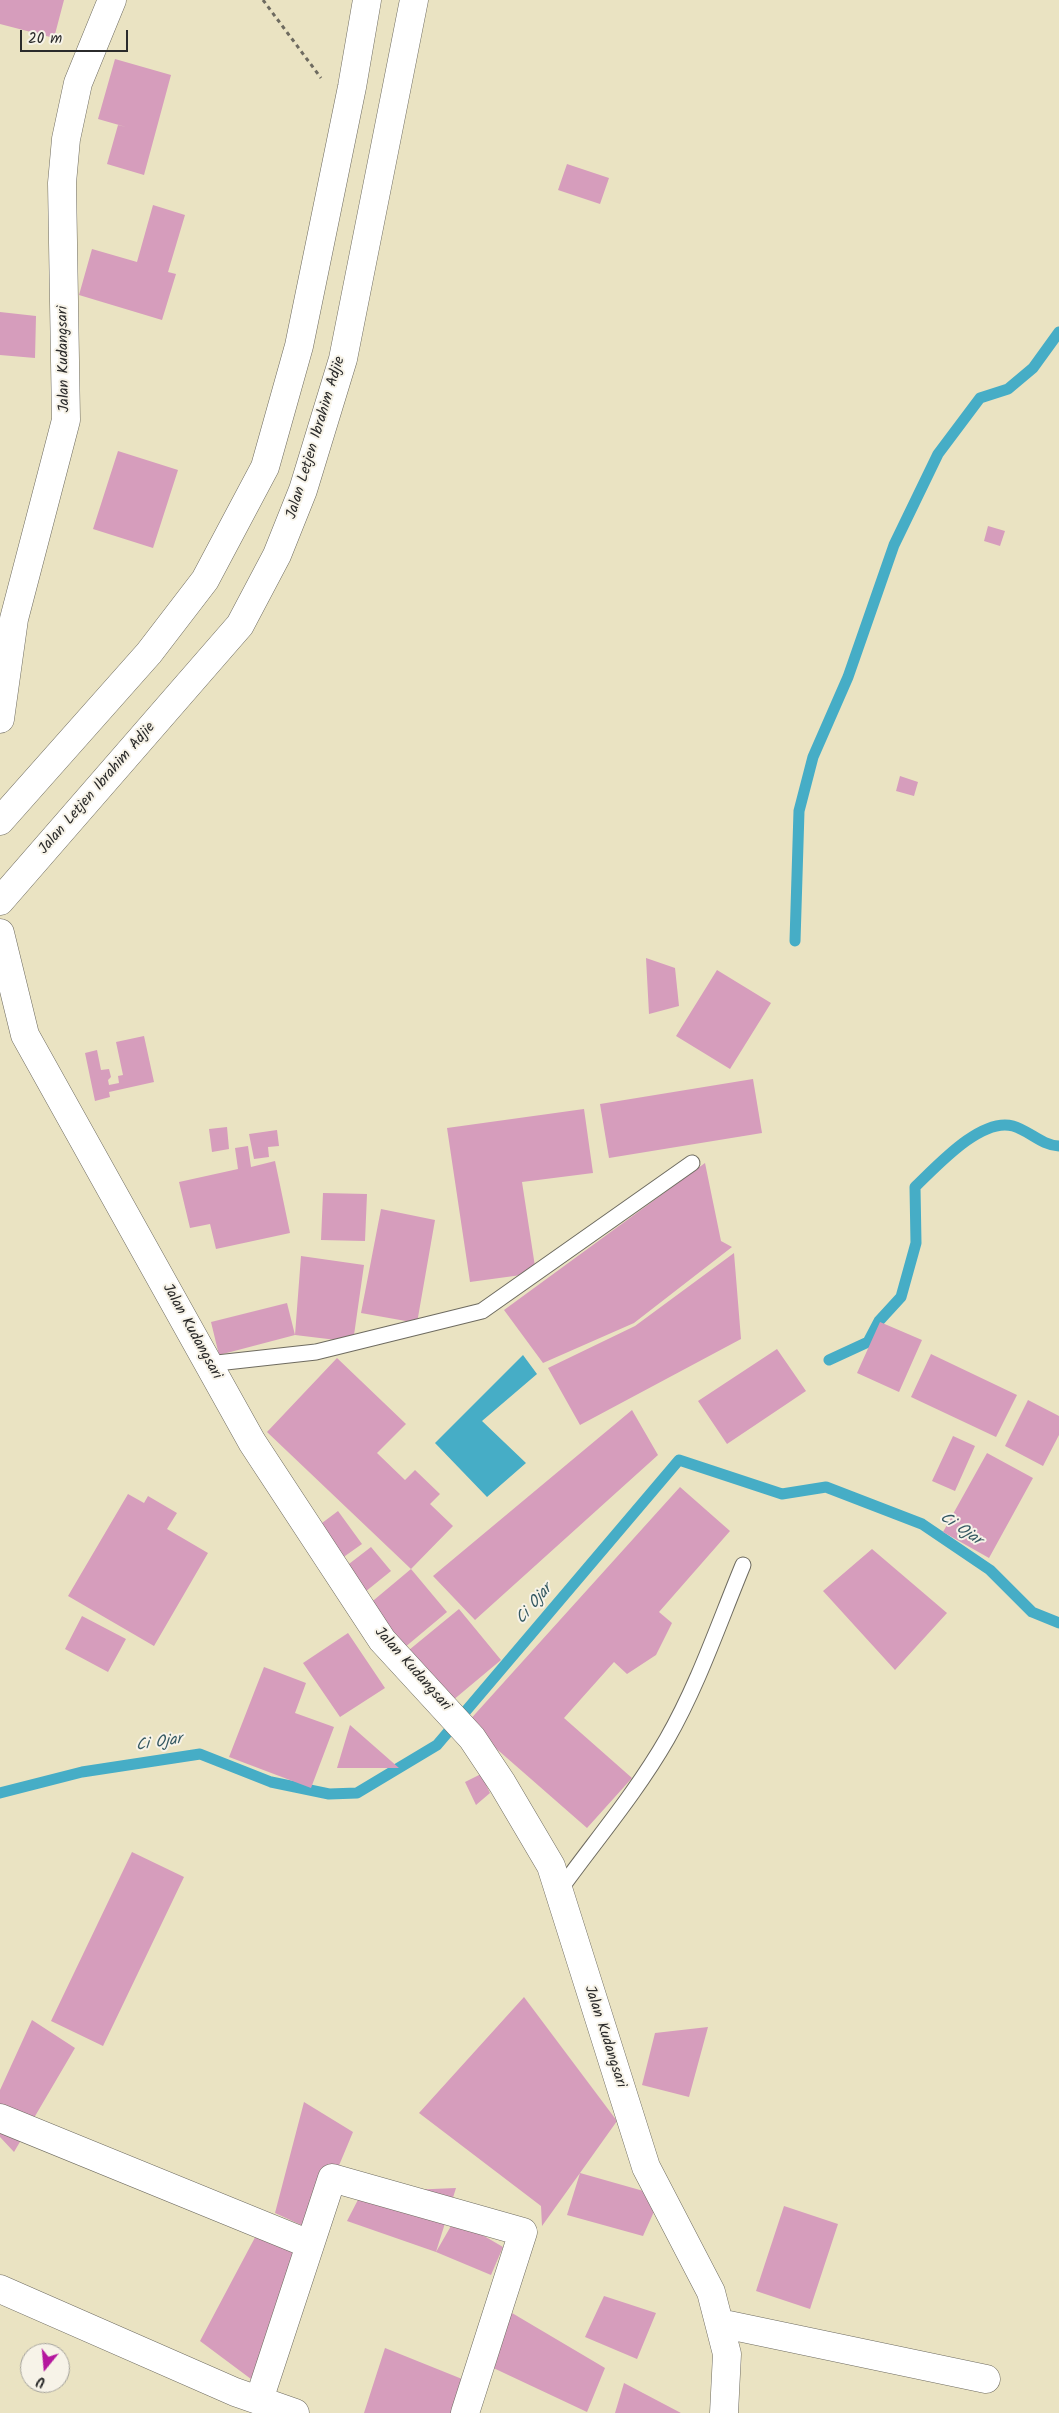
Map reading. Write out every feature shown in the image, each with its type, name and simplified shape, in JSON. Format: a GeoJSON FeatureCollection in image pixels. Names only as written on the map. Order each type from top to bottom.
{"type":"FeatureCollection","features":[{"type":"Feature","properties":{"kind":"street","name":"Jalan Kudangsari"},"geometry":{"type":"LineString","coordinates":[[0,719],[14,619],[66,420],[62,183],[66,139],[78,83],[112,0]]}},
{"type":"Feature","properties":{"kind":"street"},"geometry":{"type":"LineString","coordinates":[[0,821],[150,653],[205,580],[265,467],[299,346],[352,87],[367,0]]}},
{"type":"Feature","properties":{"kind":"street","name":"Jalan Letjen Ibrahim Adjie"},"geometry":{"type":"LineString","coordinates":[[0,901],[240,625],[277,555],[304,490],[342,359],[414,0]]}},
{"type":"Feature","properties":{"kind":"street","name":"Jalan Kudangsari"},"geometry":{"type":"LineString","coordinates":[[0,933],[25,1035],[252,1442],[382,1640],[455,1717],[502,1783],[551,1866],[646,2167],[711,2292],[727,2354],[724,2413]]}},
{"type":"Feature","properties":{"kind":"street"},"geometry":{"type":"LineString","coordinates":[[0,2118],[309,2244]]}},
{"type":"Feature","properties":{"kind":"street"},"geometry":{"type":"LineString","coordinates":[[259,2400],[332,2178],[523,2232],[465,2413]]}},
{"type":"Feature","properties":{"kind":"street"},"geometry":{"type":"LineString","coordinates":[[0,2289],[259,2400],[295,2413]]}},
{"type":"Feature","properties":{"kind":"street"},"geometry":{"type":"LineString","coordinates":[[719,2323],[986,2379]]}},
{"type":"Feature","properties":{"kind":"lane"},"geometry":{"type":"LineString","coordinates":[[208,1364],[316,1352],[482,1311],[692,1163]]}},
{"type":"Feature","properties":{"kind":"lane"},"geometry":{"type":"LineString","coordinates":[[559,1891],[649,1768],[668,1738],[684,1705],[743,1565]]}},
{"type":"Feature","properties":{"kind":"path"},"geometry":{"type":"LineString","coordinates":[[263,0],[320,78],[352,87]]}},
{"type":"Feature","properties":{"kind":"water"},"geometry":{"type":"Polygon","coordinates":[[[523,1355],[537,1374],[482,1421],[526,1463],[487,1497],[435,1443],[523,1355]]]}},
{"type":"Feature","properties":{"kind":"building"},"geometry":{"type":"Polygon","coordinates":[[[0,0],[64,0],[54,38],[0,24],[0,0]]]}},
{"type":"Feature","properties":{"kind":"building"},"geometry":{"type":"Polygon","coordinates":[[[115,59],[171,75],[144,175],[107,164],[118,125],[126,127],[98,119],[115,59]]]}},
{"type":"Feature","properties":{"kind":"building"},"geometry":{"type":"Polygon","coordinates":[[[567,164],[609,178],[600,204],[558,190],[567,164]]]}},
{"type":"Feature","properties":{"kind":"building"},"geometry":{"type":"Polygon","coordinates":[[[153,205],[185,215],[168,272],[176,274],[162,320],[79,295],[92,249],[137,262],[153,205]]]}},
{"type":"Feature","properties":{"kind":"building"},"geometry":{"type":"Polygon","coordinates":[[[0,312],[36,316],[35,358],[0,355],[0,312]]]}},
{"type":"Feature","properties":{"kind":"building"},"geometry":{"type":"Polygon","coordinates":[[[118,451],[178,470],[153,548],[93,529],[118,451]]]}},
{"type":"Feature","properties":{"kind":"building"},"geometry":{"type":"Polygon","coordinates":[[[988,526],[1005,531],[1000,546],[984,541],[988,526]]]}},
{"type":"Feature","properties":{"kind":"building"},"geometry":{"type":"Polygon","coordinates":[[[900,776],[918,782],[914,796],[896,791],[900,776]]]}},
{"type":"Feature","properties":{"kind":"building"},"geometry":{"type":"Polygon","coordinates":[[[646,958],[675,968],[679,1006],[649,1014],[646,958]]]}},
{"type":"Feature","properties":{"kind":"building"},"geometry":{"type":"Polygon","coordinates":[[[717,970],[771,1003],[730,1069],[676,1036],[717,970]]]}},
{"type":"Feature","properties":{"kind":"building"},"geometry":{"type":"Polygon","coordinates":[[[144,1036],[154,1082],[109,1092],[110,1097],[95,1101],[85,1053],[97,1050],[101,1070],[109,1069],[111,1077],[108,1080],[109,1085],[119,1083],[118,1076],[123,1075],[116,1042],[144,1036]]]}},
{"type":"Feature","properties":{"kind":"building"},"geometry":{"type":"Polygon","coordinates":[[[753,1079],[762,1133],[609,1158],[600,1104],[753,1079]]]}},
{"type":"Feature","properties":{"kind":"building"},"geometry":{"type":"Polygon","coordinates":[[[584,1109],[593,1173],[522,1182],[536,1273],[470,1282],[447,1128],[584,1109]]]}},
{"type":"Feature","properties":{"kind":"building"},"geometry":{"type":"Polygon","coordinates":[[[227,1127],[229,1149],[212,1152],[209,1129],[227,1127]]]}},
{"type":"Feature","properties":{"kind":"building"},"geometry":{"type":"Polygon","coordinates":[[[277,1130],[279,1146],[268,1147],[269,1157],[254,1159],[249,1134],[277,1130]]]}},
{"type":"Feature","properties":{"kind":"building"},"geometry":{"type":"Polygon","coordinates":[[[248,1146],[251,1167],[275,1161],[290,1233],[216,1249],[210,1224],[190,1228],[179,1182],[238,1169],[235,1148],[248,1146]]]}},
{"type":"Feature","properties":{"kind":"building"},"geometry":{"type":"Polygon","coordinates":[[[705,1163],[721,1241],[732,1247],[634,1323],[543,1363],[504,1310],[705,1163]]]}},
{"type":"Feature","properties":{"kind":"building"},"geometry":{"type":"Polygon","coordinates":[[[323,1193],[367,1194],[365,1241],[321,1240],[323,1193]]]}},
{"type":"Feature","properties":{"kind":"building"},"geometry":{"type":"Polygon","coordinates":[[[381,1209],[435,1220],[417,1323],[361,1313],[381,1209]]]}},
{"type":"Feature","properties":{"kind":"building"},"geometry":{"type":"Polygon","coordinates":[[[734,1253],[741,1339],[580,1425],[548,1368],[635,1326],[734,1253]]]}},
{"type":"Feature","properties":{"kind":"building"},"geometry":{"type":"Polygon","coordinates":[[[301,1256],[364,1265],[353,1342],[295,1335],[301,1256]]]}},
{"type":"Feature","properties":{"kind":"building"},"geometry":{"type":"Polygon","coordinates":[[[287,1303],[295,1335],[219,1355],[211,1322],[287,1303]]]}},
{"type":"Feature","properties":{"kind":"building"},"geometry":{"type":"Polygon","coordinates":[[[880,1322],[922,1340],[899,1392],[857,1373],[880,1322]]]}},
{"type":"Feature","properties":{"kind":"building"},"geometry":{"type":"Polygon","coordinates":[[[777,1349],[806,1391],[727,1444],[698,1401],[777,1349]]]}},
{"type":"Feature","properties":{"kind":"building"},"geometry":{"type":"Polygon","coordinates":[[[931,1354],[1017,1395],[996,1437],[911,1397],[931,1354]]]}},
{"type":"Feature","properties":{"kind":"building"},"geometry":{"type":"Polygon","coordinates":[[[337,1358],[406,1424],[377,1453],[405,1480],[415,1470],[440,1494],[430,1504],[453,1526],[411,1569],[267,1432],[337,1358]]]}},
{"type":"Feature","properties":{"kind":"building"},"geometry":{"type":"Polygon","coordinates":[[[1028,1400],[1059,1416],[1059,1435],[1043,1466],[1005,1446],[1028,1400]]]}},
{"type":"Feature","properties":{"kind":"building"},"geometry":{"type":"Polygon","coordinates":[[[632,1410],[658,1455],[475,1620],[433,1576],[632,1410]]]}},
{"type":"Feature","properties":{"kind":"building"},"geometry":{"type":"Polygon","coordinates":[[[953,1436],[975,1446],[955,1491],[932,1481],[953,1436]]]}},
{"type":"Feature","properties":{"kind":"building"},"geometry":{"type":"Polygon","coordinates":[[[987,1453],[1033,1478],[989,1558],[943,1532],[987,1453]]]}},
{"type":"Feature","properties":{"kind":"building"},"geometry":{"type":"Polygon","coordinates":[[[680,1487],[730,1531],[659,1612],[672,1623],[656,1655],[627,1674],[614,1662],[564,1718],[632,1778],[587,1828],[467,1723],[680,1487]]]}},
{"type":"Feature","properties":{"kind":"building"},"geometry":{"type":"Polygon","coordinates":[[[128,1494],[144,1503],[148,1496],[177,1513],[167,1529],[208,1553],[154,1646],[68,1596],[128,1494]]]}},
{"type":"Feature","properties":{"kind":"building"},"geometry":{"type":"Polygon","coordinates":[[[338,1511],[362,1544],[338,1561],[314,1529],[338,1511]]]}},
{"type":"Feature","properties":{"kind":"building"},"geometry":{"type":"Polygon","coordinates":[[[371,1547],[391,1571],[365,1592],[345,1567],[371,1547]]]}},
{"type":"Feature","properties":{"kind":"building"},"geometry":{"type":"Polygon","coordinates":[[[872,1549],[947,1613],[895,1670],[823,1591],[872,1549]]]}},
{"type":"Feature","properties":{"kind":"building"},"geometry":{"type":"Polygon","coordinates":[[[411,1569],[447,1612],[404,1648],[368,1605],[411,1569]]]}},
{"type":"Feature","properties":{"kind":"building"},"geometry":{"type":"Polygon","coordinates":[[[459,1609],[501,1660],[452,1701],[409,1650],[459,1609]]]}},
{"type":"Feature","properties":{"kind":"building"},"geometry":{"type":"Polygon","coordinates":[[[82,1616],[126,1639],[108,1672],[65,1649],[82,1616]]]}},
{"type":"Feature","properties":{"kind":"building"},"geometry":{"type":"Polygon","coordinates":[[[348,1633],[385,1688],[340,1717],[303,1663],[348,1633]]]}},
{"type":"Feature","properties":{"kind":"building"},"geometry":{"type":"Polygon","coordinates":[[[264,1667],[306,1683],[295,1713],[334,1727],[311,1788],[229,1757],[264,1667]]]}},
{"type":"Feature","properties":{"kind":"building"},"geometry":{"type":"Polygon","coordinates":[[[350,1725],[399,1768],[337,1768],[350,1725]]]}},
{"type":"Feature","properties":{"kind":"building"},"geometry":{"type":"Polygon","coordinates":[[[481,1774],[490,1793],[476,1805],[465,1782],[481,1774]]]}},
{"type":"Feature","properties":{"kind":"building"},"geometry":{"type":"Polygon","coordinates":[[[132,1852],[184,1877],[103,2046],[51,2021],[132,1852]]]}},
{"type":"Feature","properties":{"kind":"building"},"geometry":{"type":"Polygon","coordinates":[[[524,1997],[617,2121],[542,2226],[541,2206],[419,2113],[524,1997]]]}},
{"type":"Feature","properties":{"kind":"building"},"geometry":{"type":"Polygon","coordinates":[[[32,2020],[75,2048],[14,2152],[0,2137],[0,2090],[32,2020]]]}},
{"type":"Feature","properties":{"kind":"building"},"geometry":{"type":"Polygon","coordinates":[[[708,2027],[689,2097],[642,2085],[655,2033],[708,2027]]]}},
{"type":"Feature","properties":{"kind":"building"},"geometry":{"type":"Polygon","coordinates":[[[304,2102],[353,2132],[312,2230],[275,2213],[304,2102]]]}},
{"type":"Feature","properties":{"kind":"building"},"geometry":{"type":"Polygon","coordinates":[[[580,2173],[661,2196],[643,2236],[567,2215],[580,2173]]]}},
{"type":"Feature","properties":{"kind":"building"},"geometry":{"type":"Polygon","coordinates":[[[456,2188],[436,2252],[347,2221],[362,2192],[456,2188]]]}},
{"type":"Feature","properties":{"kind":"building"},"geometry":{"type":"Polygon","coordinates":[[[784,2206],[838,2224],[810,2309],[756,2291],[784,2206]]]}},
{"type":"Feature","properties":{"kind":"building"},"geometry":{"type":"Polygon","coordinates":[[[455,2219],[503,2247],[491,2275],[436,2252],[455,2219]]]}},
{"type":"Feature","properties":{"kind":"building"},"geometry":{"type":"Polygon","coordinates":[[[260,2228],[310,2245],[259,2385],[200,2341],[260,2228]]]}},
{"type":"Feature","properties":{"kind":"building"},"geometry":{"type":"Polygon","coordinates":[[[604,2296],[656,2313],[637,2359],[585,2337],[604,2296]]]}},
{"type":"Feature","properties":{"kind":"building"},"geometry":{"type":"Polygon","coordinates":[[[512,2313],[605,2368],[587,2412],[487,2365],[512,2313]]]}},
{"type":"Feature","properties":{"kind":"building"},"geometry":{"type":"Polygon","coordinates":[[[385,2348],[472,2383],[455,2413],[364,2413],[385,2348]]]}},
{"type":"Feature","properties":{"kind":"building"},"geometry":{"type":"Polygon","coordinates":[[[624,2383],[681,2413],[615,2413],[624,2383]]]}},
{"type":"Feature","properties":{"kind":"waterway"},"geometry":{"type":"LineString","coordinates":[[795,941],[799,811],[813,757],[848,677],[894,545],[938,454],[980,398],[1008,389],[1033,368],[1059,332]]}},
{"type":"Feature","properties":{"kind":"waterway"},"geometry":{"type":"LineString","coordinates":[[829,1360],[868,1342],[879,1321],[901,1297],[916,1243],[915,1187],[935,1167],[960,1145],[974,1136],[987,1129],[1001,1125],[1013,1126],[1041,1141],[1059,1146]]}},
{"type":"Feature","properties":{"kind":"waterway","name":"Ci Ojar"},"geometry":{"type":"LineString","coordinates":[[0,1793],[82,1772],[200,1754],[271,1782],[329,1794],[357,1793],[437,1745],[679,1460],[782,1494],[826,1487],[922,1524],[990,1570],[1032,1612],[1059,1623]]}}]}
